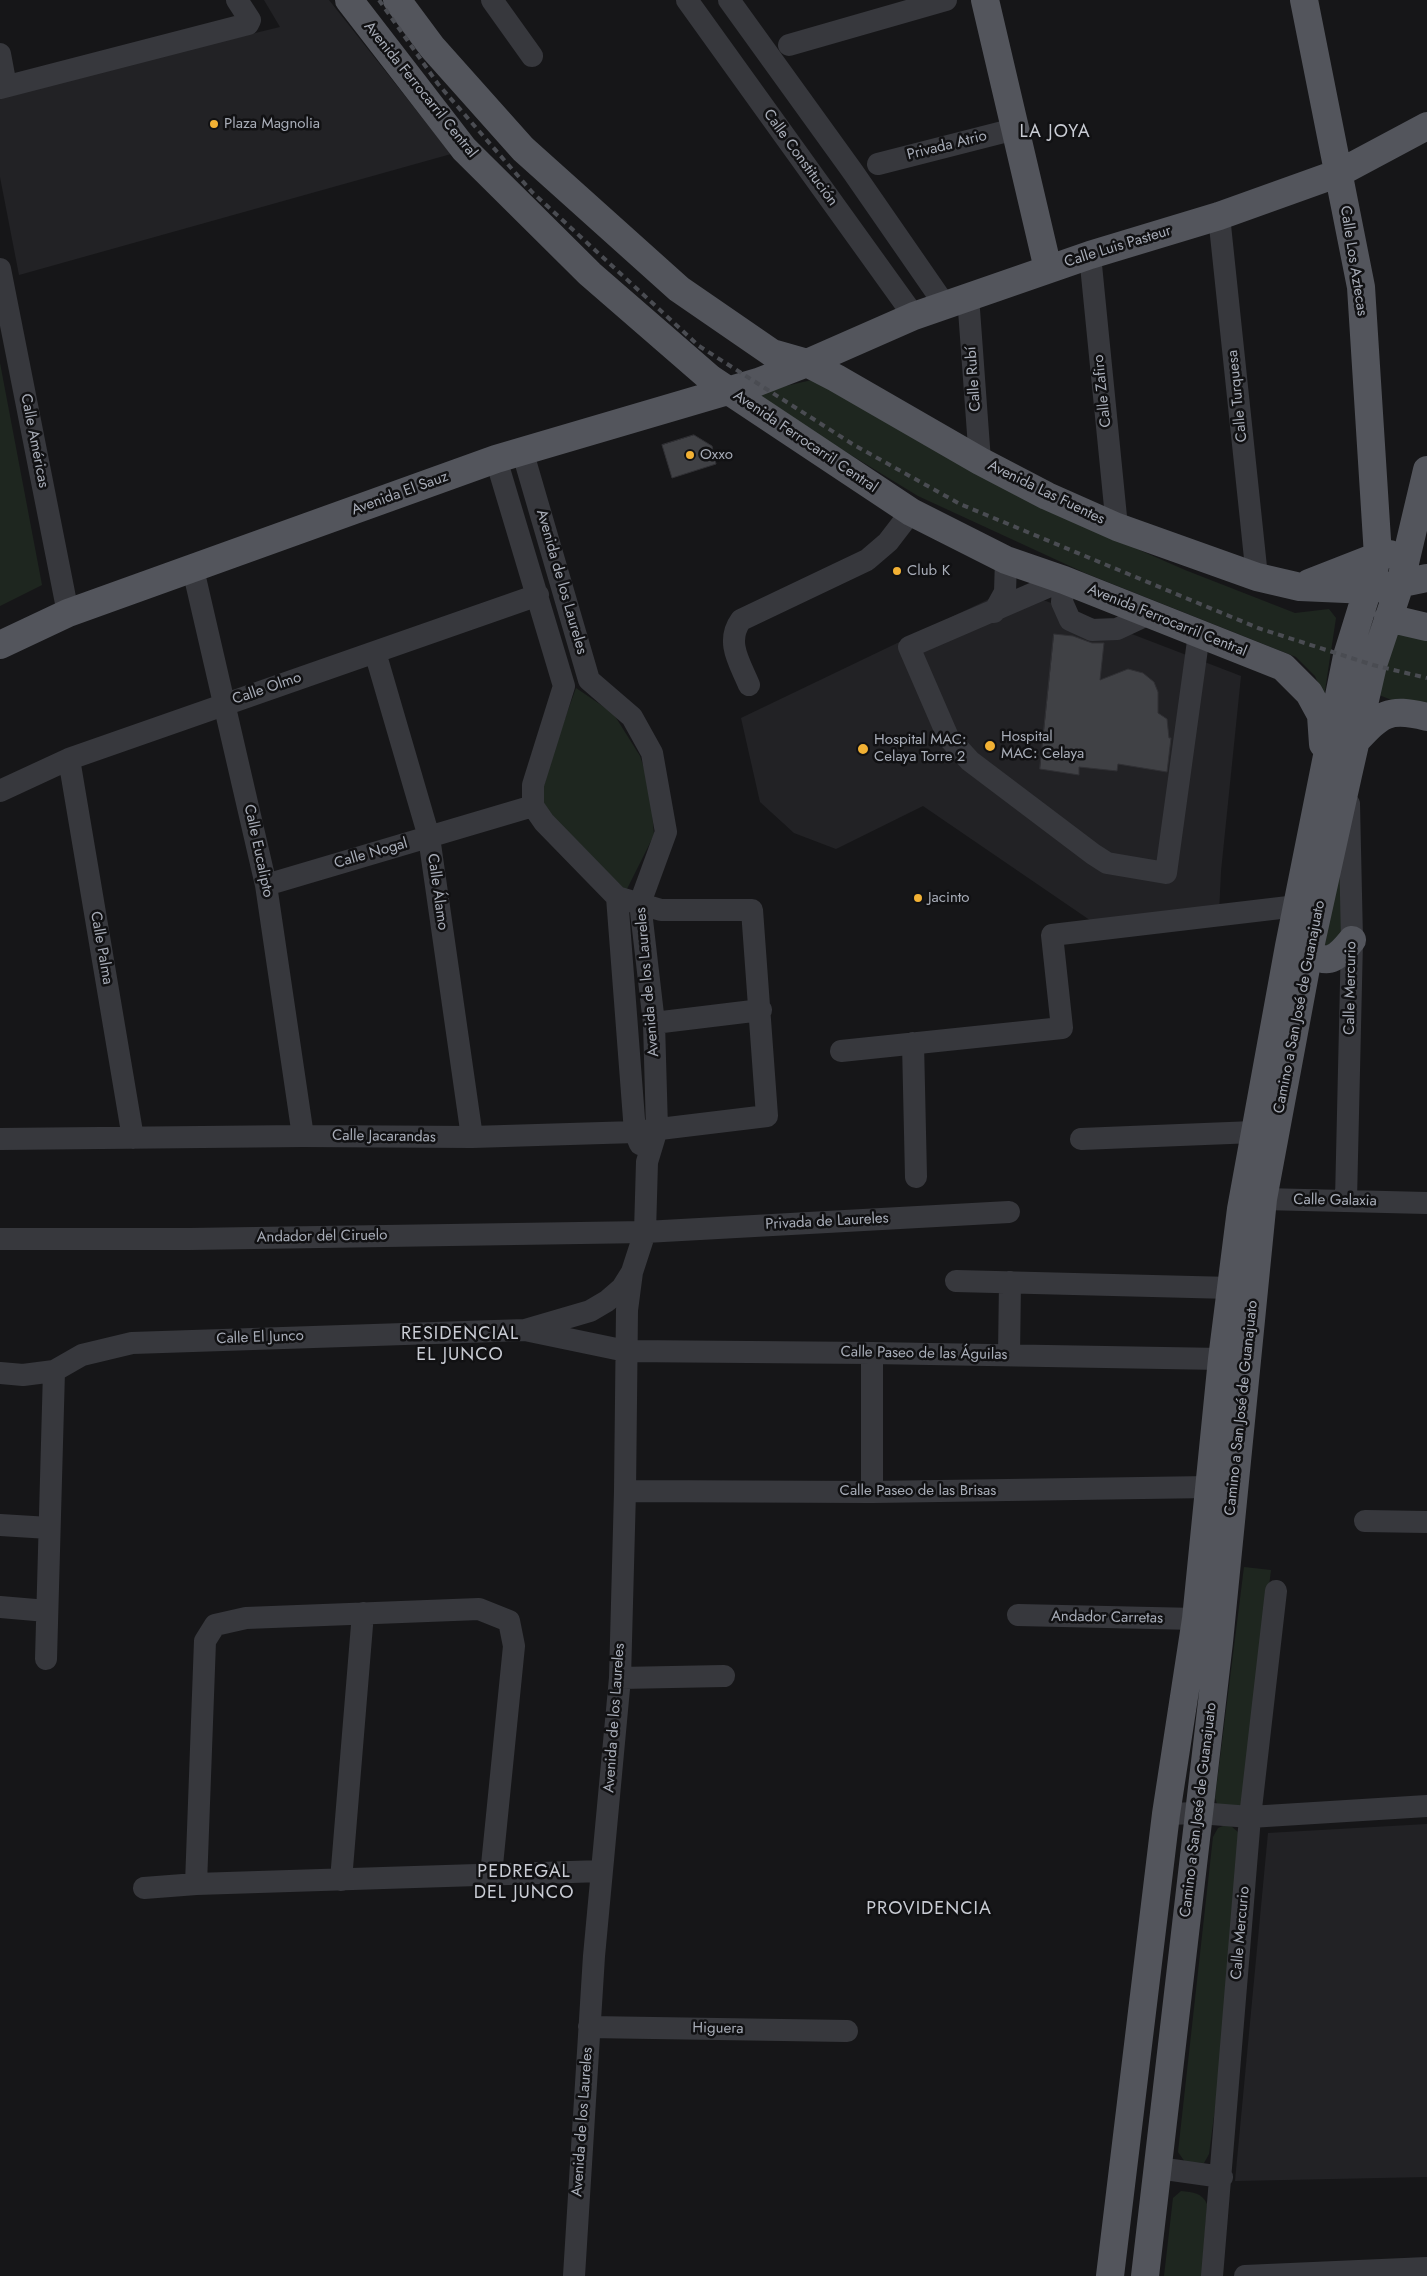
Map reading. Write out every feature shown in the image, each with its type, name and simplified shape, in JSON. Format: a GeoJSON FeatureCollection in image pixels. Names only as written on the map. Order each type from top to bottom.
{"type":"FeatureCollection","features":[{"type":"Feature","properties":{"kind":"main road","name":"Avenida Ferrocarril Central"},"geometry":{"type":"LineString","coordinates":[[349,0],[464,149],[590,274],[711,379],[911,512],[1006,560],[1064,580],[1283,667],[1309,693],[1321,715],[1336,769]]}},
{"type":"Feature","properties":{"kind":"main road"},"geometry":{"type":"LineString","coordinates":[[397,0],[432,47],[523,149],[679,289],[772,354],[807,364]]}},
{"type":"Feature","properties":{"kind":"main road"},"geometry":{"type":"LineString","coordinates":[[985,0],[1048,269]]}},
{"type":"Feature","properties":{"kind":"main road","name":"Calle Los Aztecas"},"geometry":{"type":"LineString","coordinates":[[1304,0],[1361,287],[1378,556]]}},
{"type":"Feature","properties":{"kind":"main road","name":"Calle Luis Pasteur"},"geometry":{"type":"LineString","coordinates":[[807,364],[914,316],[1090,255],[1219,216],[1339,173],[1427,126]]}},
{"type":"Feature","properties":{"kind":"main road","name":"Avenida El Sauz"},"geometry":{"type":"LineString","coordinates":[[0,645],[68,613],[496,459],[728,391],[807,364]]}},
{"type":"Feature","properties":{"kind":"main road","name":"Avenida Las Fuentes"},"geometry":{"type":"LineString","coordinates":[[807,364],[836,378],[980,461],[1047,496],[1117,527],[1257,577],[1300,587],[1369,590],[1427,578]]}},
{"type":"Feature","properties":{"kind":"main road","name":"Camino a San José de Guanajuato"},"geometry":{"type":"LineString","coordinates":[[1145,2276],[1219,1642],[1253,1197],[1254,1132],[1299,949],[1297,906],[1336,769],[1355,742],[1373,665],[1388,618],[1400,584],[1418,550],[1427,470]]}},
{"type":"Feature","properties":{"kind":"main road"},"geometry":{"type":"LineString","coordinates":[[1300,587],[1378,556],[1418,550]]}},
{"type":"Feature","properties":{"kind":"main road","name":"Camino a San José de Guanajuato"},"geometry":{"type":"LineString","coordinates":[[1110,2276],[1166,1814],[1196,1619],[1231,1288],[1253,1197],[1299,949],[1336,769],[1347,656],[1378,556]]}},
{"type":"Feature","properties":{"kind":"main road"},"geometry":{"type":"LineString","coordinates":[[1388,618],[1427,627]]}},
{"type":"Feature","properties":{"kind":"main road"},"geometry":{"type":"LineString","coordinates":[[1355,742],[1373,724],[1389,713],[1408,712],[1427,717]]}},
{"type":"Feature","properties":{"kind":"main road"},"geometry":{"type":"LineString","coordinates":[[1299,949],[1321,960],[1331,960],[1342,953],[1352,940]]}},
{"type":"Feature","properties":{"kind":"main road"},"geometry":{"type":"LineString","coordinates":[[1210,1487],[1220,1488],[1225,1495],[1226,1506],[1214,1623],[1219,1642]]}},
{"type":"Feature","properties":{"kind":"street"},"geometry":{"type":"LineString","coordinates":[[0,54],[3,87],[248,24],[250,20],[237,0]]}},
{"type":"Feature","properties":{"kind":"street"},"geometry":{"type":"LineString","coordinates":[[492,0],[532,56]]}},
{"type":"Feature","properties":{"kind":"street","name":"Calle Constitución"},"geometry":{"type":"LineString","coordinates":[[687,0],[914,316]]}},
{"type":"Feature","properties":{"kind":"street"},"geometry":{"type":"LineString","coordinates":[[729,0],[848,164],[956,301]]}},
{"type":"Feature","properties":{"kind":"street"},"geometry":{"type":"LineString","coordinates":[[789,45],[946,0]]}},
{"type":"Feature","properties":{"kind":"street","name":"Privada Atrio"},"geometry":{"type":"LineString","coordinates":[[878,164],[1015,129]]}},
{"type":"Feature","properties":{"kind":"street","name":"Calle Turquesa"},"geometry":{"type":"LineString","coordinates":[[1219,216],[1257,577]]}},
{"type":"Feature","properties":{"kind":"street","name":"Calle Zafiro"},"geometry":{"type":"LineString","coordinates":[[1090,255],[1117,527]]}},
{"type":"Feature","properties":{"kind":"street","name":"Calle Américas"},"geometry":{"type":"LineString","coordinates":[[0,269],[68,613]]}},
{"type":"Feature","properties":{"kind":"street","name":"Calle Rubí"},"geometry":{"type":"LineString","coordinates":[[956,301],[980,461]]}},
{"type":"Feature","properties":{"kind":"street","name":"Avenida de los Laureles"},"geometry":{"type":"LineString","coordinates":[[522,450],[589,680],[632,717],[652,753],[666,832],[640,903],[654,1023],[657,1129],[647,1162],[645,1232],[632,1272],[627,1310],[620,1678],[602,1871],[574,2276]]}},
{"type":"Feature","properties":{"kind":"street","name":"Avenida de los Laureles"},"geometry":{"type":"LineString","coordinates":[[496,459],[564,686],[533,785],[533,806],[544,822],[617,897],[635,1132],[647,1162]]}},
{"type":"Feature","properties":{"kind":"street"},"geometry":{"type":"LineString","coordinates":[[749,684],[736,654],[733,640],[734,630],[741,620],[867,560],[888,542],[911,512]]}},
{"type":"Feature","properties":{"kind":"street"},"geometry":{"type":"LineString","coordinates":[[994,612],[1005,592],[1006,560]]}},
{"type":"Feature","properties":{"kind":"street","name":"Calle Eucalipto"},"geometry":{"type":"LineString","coordinates":[[193,569],[266,884],[303,1136]]}},
{"type":"Feature","properties":{"kind":"street"},"geometry":{"type":"LineString","coordinates":[[1149,614],[1117,629],[1092,630],[1070,620],[1062,602],[1064,580],[994,612],[909,647],[948,736],[970,761],[1093,854],[1107,862],[1127,868],[1166,873],[1199,634]]}},
{"type":"Feature","properties":{"kind":"street","name":"Calle Olmo"},"geometry":{"type":"LineString","coordinates":[[0,791],[69,759],[538,595]]}},
{"type":"Feature","properties":{"kind":"street","name":"Calle Álamo"},"geometry":{"type":"LineString","coordinates":[[376,652],[429,837],[472,1137]]}},
{"type":"Feature","properties":{"kind":"street","name":"Calle Palma"},"geometry":{"type":"LineString","coordinates":[[69,759],[133,1138]]}},
{"type":"Feature","properties":{"kind":"street","name":"Calle Mercurio"},"geometry":{"type":"LineString","coordinates":[[1336,769],[1352,940],[1346,1200]]}},
{"type":"Feature","properties":{"kind":"street","name":"Calle Nogal"},"geometry":{"type":"LineString","coordinates":[[266,884],[533,806]]}},
{"type":"Feature","properties":{"kind":"street"},"geometry":{"type":"LineString","coordinates":[[617,897],[661,910],[752,910],[761,1010],[654,1023]]}},
{"type":"Feature","properties":{"kind":"street"},"geometry":{"type":"LineString","coordinates":[[841,1051],[1062,1028],[1052,935],[1297,906]]}},
{"type":"Feature","properties":{"kind":"street","name":"Calle Jacarandas"},"geometry":{"type":"LineString","coordinates":[[0,1139],[303,1136],[472,1137],[635,1132],[767,1116],[761,1010]]}},
{"type":"Feature","properties":{"kind":"street"},"geometry":{"type":"LineString","coordinates":[[913,1043],[916,1177]]}},
{"type":"Feature","properties":{"kind":"street"},"geometry":{"type":"LineString","coordinates":[[1080,1139],[1254,1132]]}},
{"type":"Feature","properties":{"kind":"street","name":"Calle Galaxia"},"geometry":{"type":"LineString","coordinates":[[1253,1197],[1427,1203]]}},
{"type":"Feature","properties":{"kind":"street","name":"Privada de Laureles"},"geometry":{"type":"LineString","coordinates":[[645,1232],[1009,1212]]}},
{"type":"Feature","properties":{"kind":"street","name":"Andador del Ciruelo"},"geometry":{"type":"LineString","coordinates":[[0,1239],[190,1239],[645,1232]]}},
{"type":"Feature","properties":{"kind":"street","name":"Calle El Junco"},"geometry":{"type":"LineString","coordinates":[[526,1330],[590,1311],[607,1301],[622,1288],[632,1272]]}},
{"type":"Feature","properties":{"kind":"street"},"geometry":{"type":"LineString","coordinates":[[956,1281],[1231,1288]]}},
{"type":"Feature","properties":{"kind":"street"},"geometry":{"type":"LineString","coordinates":[[1009,1355],[1010,1282]]}},
{"type":"Feature","properties":{"kind":"street","name":"Calle El Junco"},"geometry":{"type":"LineString","coordinates":[[0,1373],[23,1374],[54,1371],[82,1355],[132,1343],[526,1330],[626,1351]]}},
{"type":"Feature","properties":{"kind":"street","name":"Calle Paseo de las Águilas"},"geometry":{"type":"LineString","coordinates":[[626,1351],[872,1352],[1222,1359]]}},
{"type":"Feature","properties":{"kind":"street"},"geometry":{"type":"LineString","coordinates":[[872,1352],[872,1492]]}},
{"type":"Feature","properties":{"kind":"street"},"geometry":{"type":"LineString","coordinates":[[46,1659],[54,1371]]}},
{"type":"Feature","properties":{"kind":"street","name":"Calle Paseo de las Brisas"},"geometry":{"type":"LineString","coordinates":[[625,1491],[872,1492],[1210,1487]]}},
{"type":"Feature","properties":{"kind":"street"},"geometry":{"type":"LineString","coordinates":[[1364,1521],[1427,1522]]}},
{"type":"Feature","properties":{"kind":"street"},"geometry":{"type":"LineString","coordinates":[[0,1525],[49,1528]]}},
{"type":"Feature","properties":{"kind":"street","name":"Calle Mercurio"},"geometry":{"type":"LineString","coordinates":[[1212,2276],[1222,2177],[1250,1817],[1276,1591]]}},
{"type":"Feature","properties":{"kind":"street"},"geometry":{"type":"LineString","coordinates":[[0,1607],[47,1611]]}},
{"type":"Feature","properties":{"kind":"street"},"geometry":{"type":"LineString","coordinates":[[196,1884],[205,1641],[215,1625],[246,1618],[479,1609],[509,1621],[514,1646],[491,1875]]}},
{"type":"Feature","properties":{"kind":"street"},"geometry":{"type":"LineString","coordinates":[[341,1880],[363,1613]]}},
{"type":"Feature","properties":{"kind":"street","name":"Andador Carretas"},"geometry":{"type":"LineString","coordinates":[[1018,1615],[1196,1619]]}},
{"type":"Feature","properties":{"kind":"street"},"geometry":{"type":"LineString","coordinates":[[620,1678],[724,1676]]}},
{"type":"Feature","properties":{"kind":"street"},"geometry":{"type":"LineString","coordinates":[[1166,1814],[1199,1813],[1250,1817],[1427,1806]]}},
{"type":"Feature","properties":{"kind":"street"},"geometry":{"type":"LineString","coordinates":[[144,1888],[196,1884],[602,1871]]}},
{"type":"Feature","properties":{"kind":"street","name":"Higuera"},"geometry":{"type":"LineString","coordinates":[[590,2027],[848,2031]]}},
{"type":"Feature","properties":{"kind":"street"},"geometry":{"type":"LineString","coordinates":[[1158,2168],[1222,2177]]}},
{"type":"Feature","properties":{"kind":"street"},"geometry":{"type":"LineString","coordinates":[[1244,2276],[1427,2268]]}},
{"type":"Feature","properties":{"kind":"shaded area","name":"Plaza Magnolia"},"geometry":{"type":"Polygon","coordinates":[[[264,0],[329,0],[451,154],[19,275],[0,177],[0,95],[280,27],[264,0]]]}},
{"type":"Feature","properties":{"kind":"shaded area"},"geometry":{"type":"Polygon","coordinates":[[[0,363],[42,585],[0,606],[0,363]]]}},
{"type":"Feature","properties":{"kind":"shaded area"},"geometry":{"type":"Polygon","coordinates":[[[816,379],[1032,503],[1185,570],[1295,613],[1329,609],[1336,618],[1324,697],[1315,676],[1296,657],[1085,573],[918,496],[751,394],[816,379]]]}},
{"type":"Feature","properties":{"kind":"shaded area","name":"Hospital MAC: Celaya"},"geometry":{"type":"Polygon","coordinates":[[[1012,588],[1241,676],[1221,871],[1219,913],[1100,927],[923,806],[836,849],[794,833],[760,802],[741,718],[1012,588]]]}},
{"type":"Feature","properties":{"kind":"shaded area"},"geometry":{"type":"Polygon","coordinates":[[[1392,634],[1427,635],[1427,710],[1402,704],[1379,695],[1392,634]]]}},
{"type":"Feature","properties":{"kind":"shaded area"},"geometry":{"type":"Polygon","coordinates":[[[576,688],[613,713],[640,756],[650,787],[654,835],[626,891],[555,819],[540,800],[555,746],[576,688]]]}},
{"type":"Feature","properties":{"kind":"shaded area"},"geometry":{"type":"Polygon","coordinates":[[[1341,843],[1344,933],[1329,945],[1322,945],[1341,843]]]}},
{"type":"Feature","properties":{"kind":"shaded area"},"geometry":{"type":"Polygon","coordinates":[[[1244,1567],[1271,1570],[1242,1805],[1221,1814],[1215,1798],[1244,1567]]]}},
{"type":"Feature","properties":{"kind":"shaded area"},"geometry":{"type":"Polygon","coordinates":[[[1427,1824],[1427,2177],[1235,2181],[1268,1833],[1427,1824]]]}},
{"type":"Feature","properties":{"kind":"shaded area"},"geometry":{"type":"Polygon","coordinates":[[[1231,1826],[1239,1833],[1221,2063],[1209,2154],[1204,2163],[1185,2162],[1178,2152],[1213,1837],[1218,1828],[1231,1826]]]}},
{"type":"Feature","properties":{"kind":"shaded area"},"geometry":{"type":"Polygon","coordinates":[[[1181,2191],[1203,2197],[1207,2204],[1202,2276],[1164,2276],[1173,2198],[1181,2191]]]}},
{"type":"Feature","properties":{"kind":"building","name":"Oxxo"},"geometry":{"type":"Polygon","coordinates":[[[694,435],[712,446],[716,464],[672,478],[662,445],[694,435]]]}},
{"type":"Feature","properties":{"kind":"building"},"geometry":{"type":"Polygon","coordinates":[[[1054,634],[1073,636],[1092,643],[1104,643],[1100,680],[1128,669],[1143,673],[1154,682],[1158,692],[1158,713],[1167,719],[1169,738],[1171,738],[1167,772],[1118,764],[1117,771],[1079,767],[1079,775],[1040,769],[1054,634]]]}},
{"type":"Feature","properties":{"kind":"railway"},"geometry":{"type":"LineString","coordinates":[[379,0],[438,84],[532,192],[699,346],[854,445],[960,504],[1258,628],[1373,665],[1427,678]]}},
{"type":"Feature","properties":{"kind":"place","name":"Plaza Magnolia"},"geometry":{"type":"Point","coordinates":[214,124]}},
{"type":"Feature","properties":{"kind":"place","name":"Oxxo"},"geometry":{"type":"Point","coordinates":[690,455]}},
{"type":"Feature","properties":{"kind":"place","name":"Club K"},"geometry":{"type":"Point","coordinates":[897,571]}},
{"type":"Feature","properties":{"kind":"place","name":"Hospital MAC: Celaya"},"geometry":{"type":"Point","coordinates":[990,746]}},
{"type":"Feature","properties":{"kind":"place","name":"Hospital MAC: Celaya Torre 2"},"geometry":{"type":"Point","coordinates":[863,749]}},
{"type":"Feature","properties":{"kind":"place","name":"Jacinto"},"geometry":{"type":"Point","coordinates":[918,898]}},
{"type":"Feature","properties":{"kind":"district","name":"LA JOYA"},"geometry":{"type":"Point","coordinates":[1055,133]}},
{"type":"Feature","properties":{"kind":"district","name":"RESIDENCIAL EL JUNCO"},"geometry":{"type":"Point","coordinates":[460,1345]}},
{"type":"Feature","properties":{"kind":"district","name":"PEDREGAL DEL JUNCO"},"geometry":{"type":"Point","coordinates":[524,1884]}},
{"type":"Feature","properties":{"kind":"district","name":"PROVIDENCIA"},"geometry":{"type":"Point","coordinates":[929,1910]}}]}
